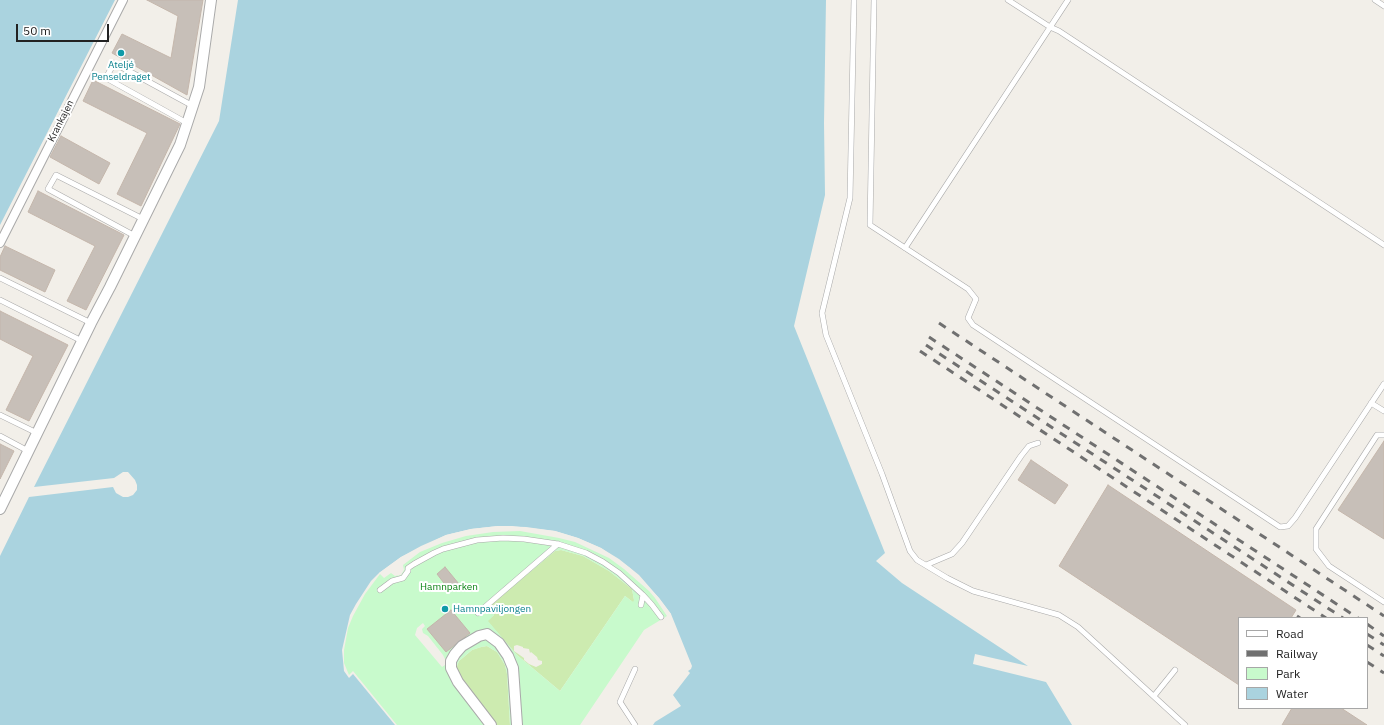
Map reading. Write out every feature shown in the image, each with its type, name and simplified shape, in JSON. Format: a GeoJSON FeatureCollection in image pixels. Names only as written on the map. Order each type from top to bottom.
{"type":"FeatureCollection","features":[{"type":"Feature","properties":{"kind":"street","name":"Krankajen"},"geometry":{"type":"LineString","coordinates":[[0,243],[123,0]]}},
{"type":"Feature","properties":{"kind":"street"},"geometry":{"type":"LineString","coordinates":[[0,509],[180,144],[199,87],[211,0]]}},
{"type":"Feature","properties":{"kind":"street"},"geometry":{"type":"LineString","coordinates":[[491,725],[458,682],[451,668],[451,661],[462,646],[479,636],[487,634],[499,643],[508,656],[513,668],[517,725]]}},
{"type":"Feature","properties":{"kind":"lane"},"geometry":{"type":"LineString","coordinates":[[854,0],[850,198],[822,313],[826,335],[882,474],[910,551],[917,560],[947,578],[973,591],[1059,616],[1078,627],[1185,725]]}},
{"type":"Feature","properties":{"kind":"lane"},"geometry":{"type":"LineString","coordinates":[[874,0],[870,225],[968,288],[976,299],[968,318],[973,325],[1280,527],[1288,526],[1295,518],[1384,384]]}},
{"type":"Feature","properties":{"kind":"lane"},"geometry":{"type":"LineString","coordinates":[[1008,0],[1050,27],[1060,30],[1384,245]]}},
{"type":"Feature","properties":{"kind":"lane"},"geometry":{"type":"LineString","coordinates":[[905,248],[1068,0]]}},
{"type":"Feature","properties":{"kind":"lane"},"geometry":{"type":"LineString","coordinates":[[1375,0],[1384,6]]}},
{"type":"Feature","properties":{"kind":"lane"},"geometry":{"type":"LineString","coordinates":[[187,123],[106,78],[114,64],[193,106]]}},
{"type":"Feature","properties":{"kind":"lane"},"geometry":{"type":"LineString","coordinates":[[135,236],[48,189],[56,175],[143,219]]}},
{"type":"Feature","properties":{"kind":"lane"},"geometry":{"type":"LineString","coordinates":[[0,278],[91,323]]}},
{"type":"Feature","properties":{"kind":"lane"},"geometry":{"type":"LineString","coordinates":[[0,300],[82,341]]}},
{"type":"Feature","properties":{"kind":"lane"},"geometry":{"type":"LineString","coordinates":[[1372,403],[1384,411]]}},
{"type":"Feature","properties":{"kind":"lane"},"geometry":{"type":"LineString","coordinates":[[0,415],[37,433]]}},
{"type":"Feature","properties":{"kind":"lane"},"geometry":{"type":"LineString","coordinates":[[1384,434],[1377,435],[1316,530],[1316,548],[1329,566],[1384,602]]}},
{"type":"Feature","properties":{"kind":"lane"},"geometry":{"type":"LineString","coordinates":[[0,436],[28,451]]}},
{"type":"Feature","properties":{"kind":"lane"},"geometry":{"type":"LineString","coordinates":[[926,565],[952,554],[962,543],[1021,456],[1029,446],[1038,443]]}},
{"type":"Feature","properties":{"kind":"lane"},"geometry":{"type":"LineString","coordinates":[[380,590],[392,581],[403,578],[408,571],[408,568],[418,561],[453,546],[477,540],[503,538],[536,540],[558,544],[603,562],[619,573],[643,595],[661,617]]}},
{"type":"Feature","properties":{"kind":"lane"},"geometry":{"type":"LineString","coordinates":[[478,613],[558,544]]}},
{"type":"Feature","properties":{"kind":"lane"},"geometry":{"type":"LineString","coordinates":[[641,605],[643,595]]}},
{"type":"Feature","properties":{"kind":"lane"},"geometry":{"type":"LineString","coordinates":[[634,725],[620,702],[635,669]]}},
{"type":"Feature","properties":{"kind":"lane"},"geometry":{"type":"LineString","coordinates":[[1154,696],[1175,670]]}},
{"type":"Feature","properties":{"kind":"green space","name":"Hamnparken"},"geometry":{"type":"Polygon","coordinates":[[[520,531],[559,538],[575,542],[609,558],[649,591],[667,616],[644,630],[580,725],[510,725],[507,674],[505,665],[497,652],[487,646],[472,650],[459,661],[455,671],[493,725],[397,725],[353,671],[349,675],[344,663],[344,650],[348,628],[353,616],[365,594],[380,574],[384,578],[391,573],[395,576],[401,575],[404,570],[403,565],[420,552],[442,543],[466,536],[493,532],[520,531]],[[561,550],[555,551],[489,607],[494,615],[488,621],[517,655],[560,691],[625,596],[633,602],[634,600],[632,589],[609,571],[583,556],[561,550]],[[423,623],[417,628],[415,635],[442,667],[445,665],[446,661],[428,636],[423,633],[422,629],[425,626],[423,623]]]}},
{"type":"Feature","properties":{"kind":"green space"},"geometry":{"type":"Polygon","coordinates":[[[561,550],[583,556],[609,571],[632,589],[634,600],[634,603],[625,596],[560,691],[517,655],[487,621],[494,615],[488,607],[555,551],[561,550]],[[517,645],[514,646],[514,651],[524,658],[524,660],[529,664],[536,667],[542,664],[542,661],[538,660],[537,657],[531,652],[530,653],[529,649],[517,645]]]}},
{"type":"Feature","properties":{"kind":"green space"},"geometry":{"type":"Polygon","coordinates":[[[487,646],[497,652],[505,665],[507,674],[510,725],[493,725],[456,678],[455,671],[459,661],[472,650],[487,646]]]}},
{"type":"Feature","properties":{"kind":"water"},"geometry":{"type":"Polygon","coordinates":[[[0,0],[115,0],[0,225],[0,0]]]}},
{"type":"Feature","properties":{"kind":"water"},"geometry":{"type":"Polygon","coordinates":[[[238,0],[826,0],[824,123],[825,195],[794,326],[885,553],[876,561],[902,583],[1028,666],[975,654],[973,664],[1046,682],[1072,725],[653,725],[655,722],[681,706],[673,695],[690,673],[688,671],[692,666],[671,614],[659,598],[630,568],[601,548],[578,538],[555,531],[512,526],[498,526],[471,529],[446,535],[401,557],[379,573],[371,581],[350,615],[342,650],[344,671],[349,678],[353,674],[395,725],[0,725],[0,556],[29,497],[113,487],[116,493],[123,497],[128,497],[133,495],[137,490],[135,480],[128,472],[123,472],[114,478],[34,487],[219,121],[238,0]]]}},
{"type":"Feature","properties":{"kind":"pier"},"geometry":{"type":"Polygon","coordinates":[[[498,526],[526,527],[555,531],[578,538],[601,548],[619,559],[639,575],[671,614],[669,615],[644,583],[618,561],[600,550],[578,540],[541,530],[498,528],[471,531],[447,537],[422,548],[393,564],[381,574],[379,573],[401,557],[446,535],[471,529],[498,526]]]}},
{"type":"Feature","properties":{"kind":"building"},"geometry":{"type":"Polygon","coordinates":[[[147,0],[203,0],[187,95],[112,53],[122,34],[171,58],[178,16],[147,0]]]}},
{"type":"Feature","properties":{"kind":"building"},"geometry":{"type":"Polygon","coordinates":[[[93,80],[180,124],[141,206],[117,194],[147,133],[83,101],[93,80]]]}},
{"type":"Feature","properties":{"kind":"building"},"geometry":{"type":"Polygon","coordinates":[[[61,136],[110,163],[99,184],[50,157],[61,136]]]}},
{"type":"Feature","properties":{"kind":"building"},"geometry":{"type":"Polygon","coordinates":[[[38,191],[124,235],[86,310],[67,301],[95,246],[28,212],[38,191]]]}},
{"type":"Feature","properties":{"kind":"building"},"geometry":{"type":"Polygon","coordinates":[[[5,246],[55,270],[45,292],[0,270],[0,257],[5,246]]]}},
{"type":"Feature","properties":{"kind":"building"},"geometry":{"type":"Polygon","coordinates":[[[0,311],[68,345],[29,421],[6,410],[33,356],[0,339],[0,311]]]}},
{"type":"Feature","properties":{"kind":"building"},"geometry":{"type":"Polygon","coordinates":[[[1384,441],[1384,539],[1338,510],[1384,441]]]}},
{"type":"Feature","properties":{"kind":"building"},"geometry":{"type":"Polygon","coordinates":[[[0,444],[14,451],[0,479],[0,444]]]}},
{"type":"Feature","properties":{"kind":"building"},"geometry":{"type":"Polygon","coordinates":[[[1031,460],[1068,485],[1055,504],[1018,480],[1031,460]]]}},
{"type":"Feature","properties":{"kind":"building"},"geometry":{"type":"Polygon","coordinates":[[[1108,485],[1296,610],[1292,617],[1238,617],[1238,684],[1059,566],[1108,485]]]}},
{"type":"Feature","properties":{"kind":"building"},"geometry":{"type":"Polygon","coordinates":[[[445,567],[459,584],[450,591],[437,574],[445,567]]]}},
{"type":"Feature","properties":{"kind":"building","name":"Hamnpaviljongen"},"geometry":{"type":"Polygon","coordinates":[[[451,610],[470,633],[446,652],[427,629],[451,610]]]}},
{"type":"Feature","properties":{"kind":"building"},"geometry":{"type":"Polygon","coordinates":[[[1291,709],[1343,709],[1367,725],[1282,725],[1291,709]]]}},
{"type":"Feature","properties":{"kind":"railway"},"geometry":{"type":"LineString","coordinates":[[939,323],[1384,616]]}},
{"type":"Feature","properties":{"kind":"railway"},"geometry":{"type":"LineString","coordinates":[[929,337],[1356,617]]}},
{"type":"Feature","properties":{"kind":"railway"},"geometry":{"type":"LineString","coordinates":[[926,345],[1341,617]]}},
{"type":"Feature","properties":{"kind":"railway"},"geometry":{"type":"LineString","coordinates":[[920,351],[1324,617]]}},
{"type":"Feature","properties":{"kind":"railway"},"geometry":{"type":"LineString","coordinates":[[1368,625],[1384,636]]}},
{"type":"Feature","properties":{"kind":"railway"},"geometry":{"type":"LineString","coordinates":[[1368,635],[1384,645]]}},
{"type":"Feature","properties":{"kind":"railway"},"geometry":{"type":"LineString","coordinates":[[1368,646],[1384,656]]}},
{"type":"Feature","properties":{"kind":"railway"},"geometry":{"type":"LineString","coordinates":[[1368,663],[1384,673]]}},
{"type":"Feature","properties":{"kind":"place","name":"Ateljé Penseldraget"},"geometry":{"type":"Point","coordinates":[121,53]}},
{"type":"Feature","properties":{"kind":"place","name":"Hamnpaviljongen"},"geometry":{"type":"Point","coordinates":[445,609]}}]}
